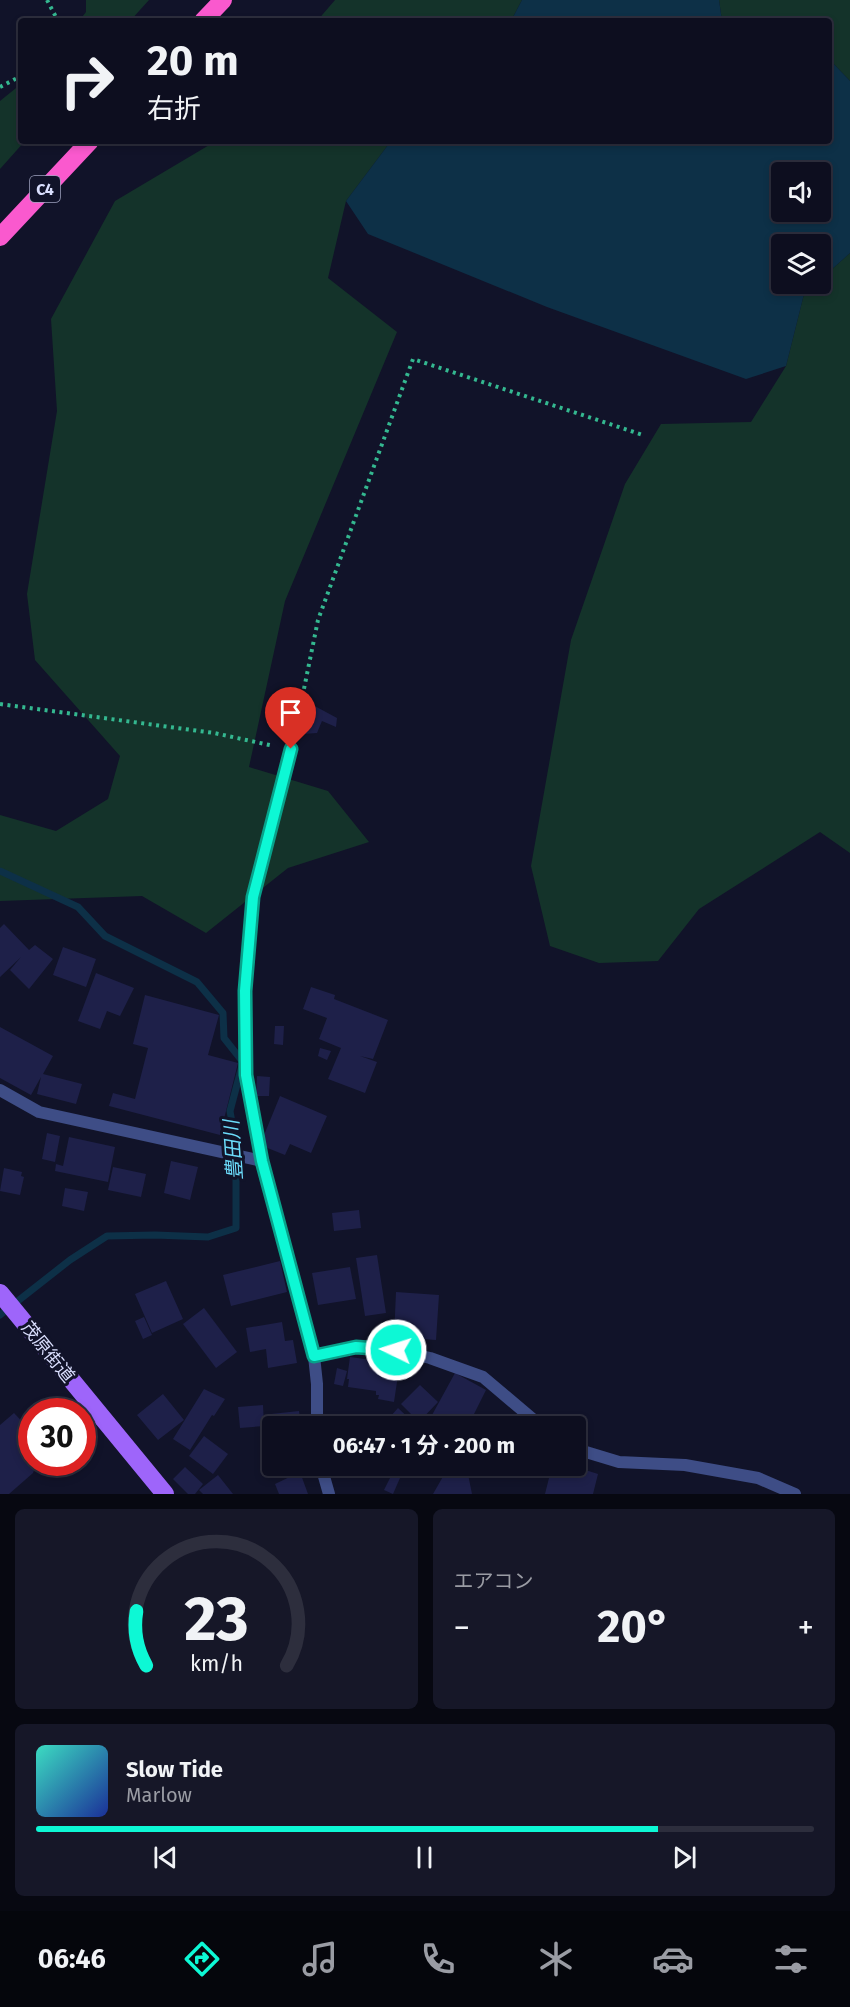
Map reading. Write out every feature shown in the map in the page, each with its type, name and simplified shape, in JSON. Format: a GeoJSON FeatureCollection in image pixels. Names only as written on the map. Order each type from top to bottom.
{"type":"FeatureCollection","features":[{"type":"Feature","properties":{"kind":"highway"},"geometry":{"type":"LineString","coordinates":[[206,18],[223,0]]}},
{"type":"Feature","properties":{"kind":"highway","name":"C4"},"geometry":{"type":"LineString","coordinates":[[0,237],[87,144]]}},
{"type":"Feature","properties":{"kind":"main road","name":"茂原街道"},"geometry":{"type":"LineString","coordinates":[[0,1293],[165,1494]]}},
{"type":"Feature","properties":{"kind":"street"},"geometry":{"type":"LineString","coordinates":[[291,749],[253,897],[245,991],[246,1075],[262,1161],[314,1356],[317,1416]]}},
{"type":"Feature","properties":{"kind":"street"},"geometry":{"type":"LineString","coordinates":[[0,1090],[39,1112],[262,1161]]}},
{"type":"Feature","properties":{"kind":"street"},"geometry":{"type":"LineString","coordinates":[[314,1356],[356,1347],[396,1350],[430,1358],[483,1377],[530,1416]]}},
{"type":"Feature","properties":{"kind":"street"},"geometry":{"type":"LineString","coordinates":[[586,1452],[619,1462],[684,1465],[758,1478],[795,1494]]}},
{"type":"Feature","properties":{"kind":"street"},"geometry":{"type":"LineString","coordinates":[[324,1476],[329,1494]]}},
{"type":"Feature","properties":{"kind":"path"},"geometry":{"type":"LineString","coordinates":[[47,0],[56,18]]}},
{"type":"Feature","properties":{"kind":"path"},"geometry":{"type":"LineString","coordinates":[[0,87],[18,78]]}},
{"type":"Feature","properties":{"kind":"path"},"geometry":{"type":"LineString","coordinates":[[0,704],[214,733],[291,749],[318,620],[413,359],[644,435]]}},
{"type":"Feature","properties":{"kind":"green space"},"geometry":{"type":"Polygon","coordinates":[[[86,0],[149,0],[133,18],[81,18],[86,12],[86,0]]]}},
{"type":"Feature","properties":{"kind":"green space"},"geometry":{"type":"Polygon","coordinates":[[[335,0],[522,0],[513,18],[320,18],[335,0]]]}},
{"type":"Feature","properties":{"kind":"green space"},"geometry":{"type":"Polygon","coordinates":[[[719,0],[850,0],[850,81],[832,62],[832,18],[722,18],[719,0]]]}},
{"type":"Feature","properties":{"kind":"green space"},"geometry":{"type":"Polygon","coordinates":[[[18,86],[18,144],[22,144],[0,169],[0,101],[18,86]]]}},
{"type":"Feature","properties":{"kind":"green space"},"geometry":{"type":"Polygon","coordinates":[[[211,144],[389,144],[346,201],[328,278],[397,332],[285,601],[249,767],[328,791],[369,842],[288,868],[206,933],[142,896],[0,901],[0,815],[56,831],[108,799],[120,756],[35,660],[27,594],[57,411],[51,319],[115,201],[211,144]]]}},
{"type":"Feature","properties":{"kind":"green space"},"geometry":{"type":"Polygon","coordinates":[[[850,253],[850,853],[820,832],[699,909],[658,961],[599,963],[550,946],[531,866],[571,640],[625,484],[661,424],[751,422],[786,366],[804,294],[831,294],[831,270],[850,253]]]}},
{"type":"Feature","properties":{"kind":"water"},"geometry":{"type":"Polygon","coordinates":[[[522,0],[719,0],[722,18],[513,18],[522,0]]]}},
{"type":"Feature","properties":{"kind":"water"},"geometry":{"type":"Polygon","coordinates":[[[832,62],[850,81],[850,253],[831,270],[831,234],[771,234],[771,294],[804,294],[786,366],[746,379],[547,307],[368,234],[346,201],[389,144],[832,144],[832,62]]]}},
{"type":"Feature","properties":{"kind":"building"},"geometry":{"type":"Polygon","coordinates":[[[311,704],[337,718],[336,727],[322,721],[317,733],[303,734],[311,704]]]}},
{"type":"Feature","properties":{"kind":"building"},"geometry":{"type":"Polygon","coordinates":[[[4,924],[29,950],[35,945],[53,959],[29,989],[10,970],[21,957],[0,977],[0,928],[4,924]]]}},
{"type":"Feature","properties":{"kind":"building"},"geometry":{"type":"Polygon","coordinates":[[[63,947],[96,959],[86,987],[53,975],[63,947]]]}},
{"type":"Feature","properties":{"kind":"building"},"geometry":{"type":"Polygon","coordinates":[[[96,973],[134,988],[120,1016],[107,1011],[100,1029],[78,1021],[96,973]]]}},
{"type":"Feature","properties":{"kind":"building"},"geometry":{"type":"Polygon","coordinates":[[[311,987],[335,995],[334,999],[388,1020],[373,1059],[360,1056],[377,1062],[365,1093],[328,1079],[341,1048],[319,1039],[327,1018],[303,1009],[311,987]]]}},
{"type":"Feature","properties":{"kind":"building"},"geometry":{"type":"Polygon","coordinates":[[[145,995],[219,1015],[208,1055],[238,1063],[220,1135],[109,1106],[113,1093],[135,1099],[148,1048],[133,1044],[145,995]]]}},
{"type":"Feature","properties":{"kind":"building"},"geometry":{"type":"Polygon","coordinates":[[[275,1026],[284,1026],[283,1045],[274,1044],[275,1026]]]}},
{"type":"Feature","properties":{"kind":"building"},"geometry":{"type":"Polygon","coordinates":[[[0,1027],[53,1056],[43,1074],[82,1084],[76,1104],[37,1094],[41,1077],[31,1095],[0,1078],[0,1027]]]}},
{"type":"Feature","properties":{"kind":"building"},"geometry":{"type":"Polygon","coordinates":[[[320,1048],[331,1051],[327,1060],[318,1056],[320,1048]]]}},
{"type":"Feature","properties":{"kind":"building"},"geometry":{"type":"Polygon","coordinates":[[[257,1076],[270,1077],[269,1096],[256,1096],[257,1076]]]}},
{"type":"Feature","properties":{"kind":"building"},"geometry":{"type":"Polygon","coordinates":[[[280,1096],[327,1116],[311,1153],[290,1144],[285,1155],[260,1145],[280,1096]]]}},
{"type":"Feature","properties":{"kind":"building"},"geometry":{"type":"Polygon","coordinates":[[[47,1133],[60,1136],[55,1162],[42,1159],[47,1133]]]}},
{"type":"Feature","properties":{"kind":"building"},"geometry":{"type":"Polygon","coordinates":[[[69,1137],[115,1147],[108,1182],[55,1171],[56,1164],[63,1166],[69,1137]]]}},
{"type":"Feature","properties":{"kind":"building"},"geometry":{"type":"Polygon","coordinates":[[[171,1161],[198,1167],[190,1200],[164,1193],[171,1161]]]}},
{"type":"Feature","properties":{"kind":"building"},"geometry":{"type":"Polygon","coordinates":[[[113,1167],[146,1174],[141,1197],[108,1190],[113,1167]]]}},
{"type":"Feature","properties":{"kind":"building"},"geometry":{"type":"Polygon","coordinates":[[[4,1168],[22,1172],[21,1176],[24,1177],[20,1195],[0,1191],[4,1168]]]}},
{"type":"Feature","properties":{"kind":"building"},"geometry":{"type":"Polygon","coordinates":[[[65,1188],[88,1192],[84,1211],[62,1206],[65,1188]]]}},
{"type":"Feature","properties":{"kind":"building"},"geometry":{"type":"Polygon","coordinates":[[[359,1210],[361,1228],[334,1231],[332,1213],[359,1210]]]}},
{"type":"Feature","properties":{"kind":"building"},"geometry":{"type":"Polygon","coordinates":[[[377,1255],[386,1313],[365,1316],[356,1258],[377,1255]]]}},
{"type":"Feature","properties":{"kind":"building"},"geometry":{"type":"Polygon","coordinates":[[[280,1261],[287,1292],[231,1306],[223,1275],[280,1261]]]}},
{"type":"Feature","properties":{"kind":"building"},"geometry":{"type":"Polygon","coordinates":[[[350,1267],[356,1299],[318,1305],[312,1273],[350,1267]]]}},
{"type":"Feature","properties":{"kind":"building"},"geometry":{"type":"Polygon","coordinates":[[[166,1281],[183,1319],[152,1333],[135,1294],[166,1281]]]}},
{"type":"Feature","properties":{"kind":"building"},"geometry":{"type":"Polygon","coordinates":[[[396,1292],[439,1295],[436,1340],[394,1337],[396,1292]]]}},
{"type":"Feature","properties":{"kind":"building"},"geometry":{"type":"Polygon","coordinates":[[[204,1308],[237,1352],[216,1368],[183,1324],[204,1308]]]}},
{"type":"Feature","properties":{"kind":"building"},"geometry":{"type":"Polygon","coordinates":[[[144,1317],[152,1335],[143,1339],[135,1321],[144,1317]]]}},
{"type":"Feature","properties":{"kind":"building"},"geometry":{"type":"Polygon","coordinates":[[[282,1322],[285,1341],[293,1340],[297,1363],[268,1368],[266,1349],[250,1352],[246,1328],[282,1322]]]}},
{"type":"Feature","properties":{"kind":"building"},"geometry":{"type":"Polygon","coordinates":[[[375,1352],[401,1355],[394,1402],[378,1399],[379,1395],[376,1395],[376,1391],[348,1387],[350,1357],[372,1360],[373,1364],[375,1352]]]}},
{"type":"Feature","properties":{"kind":"building"},"geometry":{"type":"Polygon","coordinates":[[[337,1368],[347,1371],[343,1386],[334,1384],[337,1368]]]}},
{"type":"Feature","properties":{"kind":"building"},"geometry":{"type":"Polygon","coordinates":[[[455,1373],[486,1390],[473,1416],[431,1416],[455,1373]]]}},
{"type":"Feature","properties":{"kind":"building"},"geometry":{"type":"Polygon","coordinates":[[[420,1385],[438,1402],[425,1416],[413,1416],[401,1404],[420,1385]]]}},
{"type":"Feature","properties":{"kind":"building"},"geometry":{"type":"Polygon","coordinates":[[[204,1389],[225,1399],[190,1450],[173,1439],[204,1389]]]}},
{"type":"Feature","properties":{"kind":"building"},"geometry":{"type":"Polygon","coordinates":[[[163,1394],[184,1420],[158,1440],[137,1415],[163,1394]]]}},
{"type":"Feature","properties":{"kind":"building"},"geometry":{"type":"Polygon","coordinates":[[[263,1405],[262,1426],[240,1428],[238,1407],[263,1405]]]}},
{"type":"Feature","properties":{"kind":"building"},"geometry":{"type":"Polygon","coordinates":[[[398,1408],[406,1416],[391,1416],[398,1408]]]}},
{"type":"Feature","properties":{"kind":"building"},"geometry":{"type":"Polygon","coordinates":[[[299,1411],[300,1416],[271,1416],[271,1414],[299,1411]]]}},
{"type":"Feature","properties":{"kind":"building"},"geometry":{"type":"Polygon","coordinates":[[[14,1413],[18,1417],[18,1476],[30,1476],[9,1494],[0,1494],[0,1425],[14,1413]]]}},
{"type":"Feature","properties":{"kind":"building"},"geometry":{"type":"Polygon","coordinates":[[[204,1436],[228,1454],[213,1474],[189,1456],[204,1436]]]}},
{"type":"Feature","properties":{"kind":"building"},"geometry":{"type":"Polygon","coordinates":[[[185,1467],[203,1484],[195,1494],[188,1494],[173,1479],[185,1467]]]}},
{"type":"Feature","properties":{"kind":"building"},"geometry":{"type":"Polygon","coordinates":[[[586,1470],[598,1474],[593,1494],[545,1494],[550,1476],[586,1476],[586,1470]]]}},
{"type":"Feature","properties":{"kind":"building"},"geometry":{"type":"Polygon","coordinates":[[[218,1475],[233,1494],[203,1494],[199,1490],[218,1475]]]}},
{"type":"Feature","properties":{"kind":"building"},"geometry":{"type":"Polygon","coordinates":[[[292,1476],[301,1476],[308,1494],[279,1494],[275,1484],[292,1476]]]}},
{"type":"Feature","properties":{"kind":"building"},"geometry":{"type":"Polygon","coordinates":[[[391,1476],[400,1478],[393,1494],[384,1490],[391,1476]]]}},
{"type":"Feature","properties":{"kind":"building"},"geometry":{"type":"Polygon","coordinates":[[[443,1476],[468,1476],[472,1494],[433,1494],[443,1476]]]}},
{"type":"Feature","properties":{"kind":"waterway","name":"豊田川"},"geometry":{"type":"LineString","coordinates":[[0,871],[78,907],[105,936],[197,982],[223,1013],[224,1038],[243,1062],[230,1111],[236,1145],[236,1228],[208,1237],[107,1236],[70,1260],[0,1315]]}},
{"type":"Feature","properties":{"kind":"route"},"geometry":{"type":"LineString","coordinates":[[291,749],[253,897],[245,991],[246,1075],[262,1161],[314,1356],[356,1347],[396,1350]]}}]}
